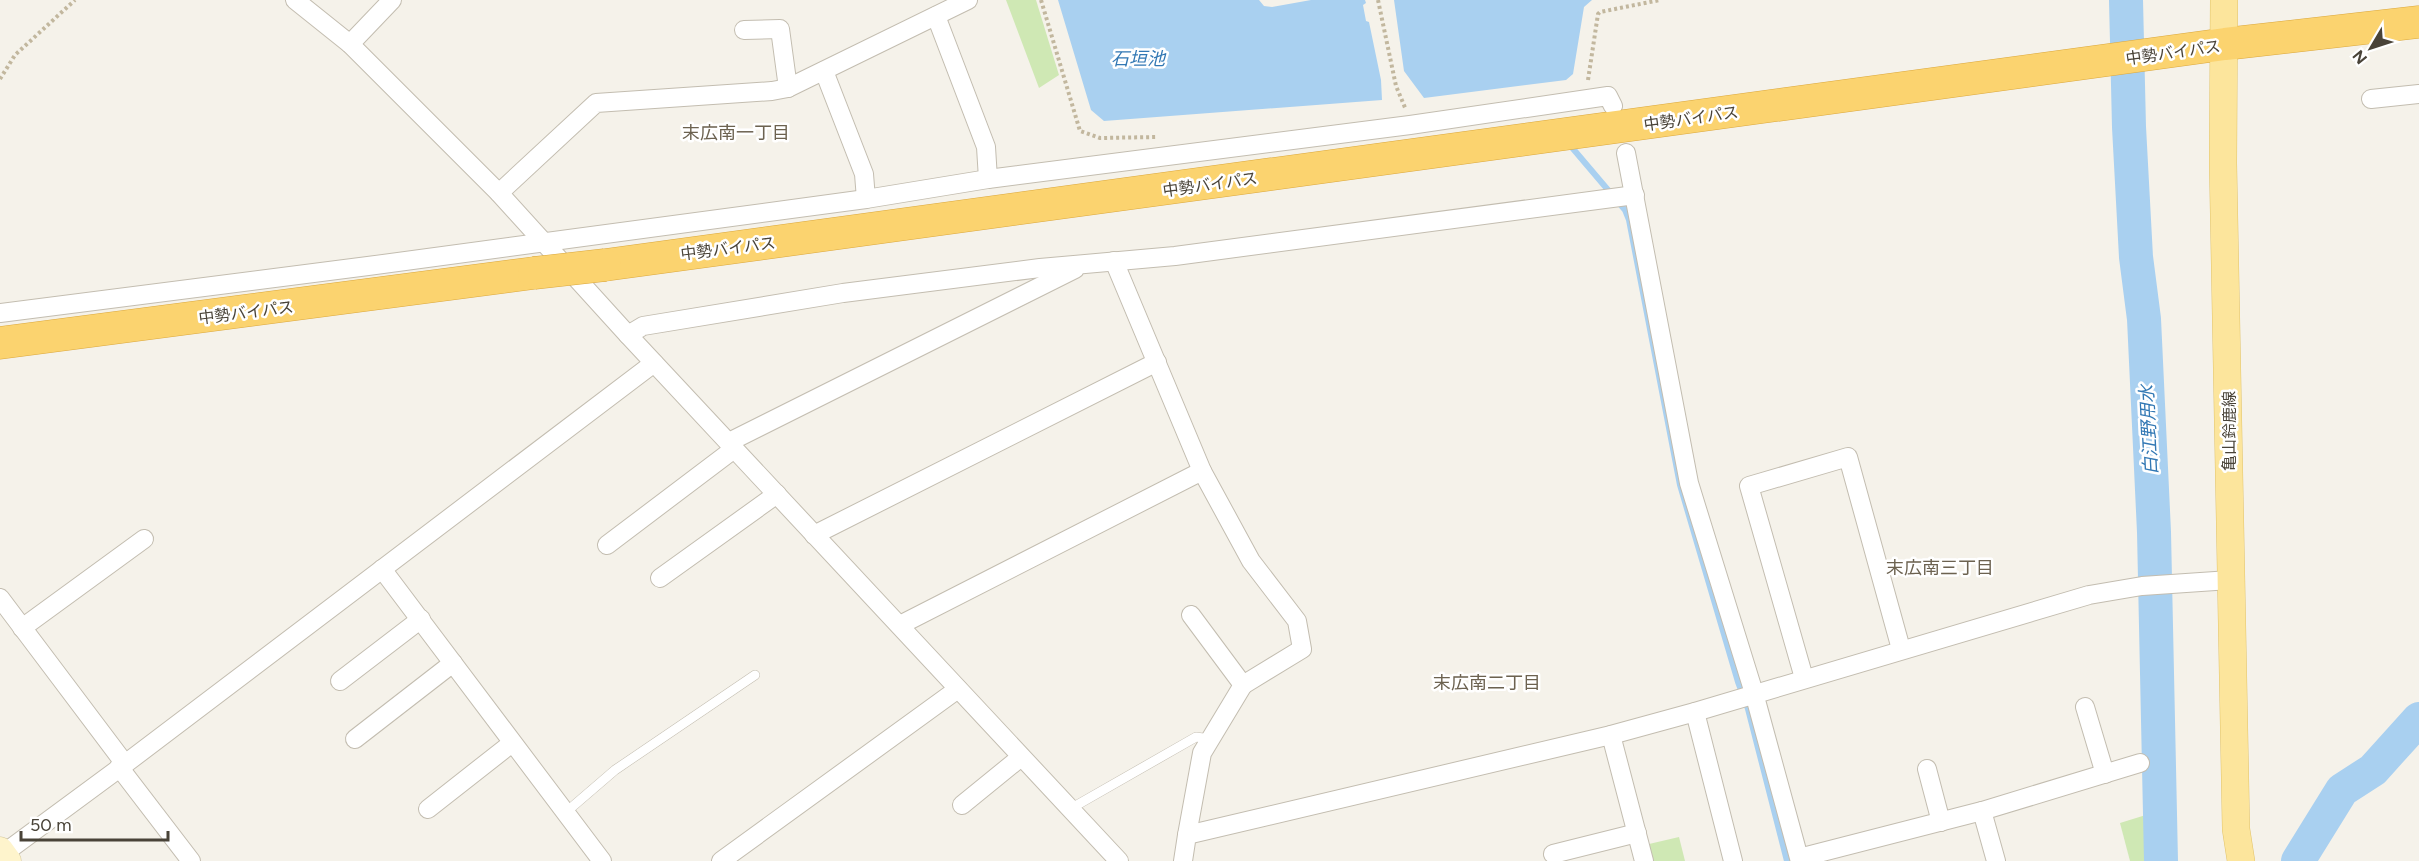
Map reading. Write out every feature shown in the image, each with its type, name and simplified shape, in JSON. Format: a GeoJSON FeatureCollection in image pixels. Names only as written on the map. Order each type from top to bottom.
{"type":"FeatureCollection","features":[{"type":"Feature","properties":{"kind":"highway","name":"中勢バイパス"},"geometry":{"type":"LineString","coordinates":[[0,343],[605,265],[2225,44],[2419,22]]}},
{"type":"Feature","properties":{"kind":"main road","name":"亀山鈴鹿線"},"geometry":{"type":"LineString","coordinates":[[2224,0],[2223,163],[2229,394],[2230,580],[2236,829],[2241,861]]}},
{"type":"Feature","properties":{"kind":"street"},"geometry":{"type":"LineString","coordinates":[[295,0],[350,44],[499,193],[1115,860]]}},
{"type":"Feature","properties":{"kind":"street"},"geometry":{"type":"LineString","coordinates":[[350,44],[392,0]]}},
{"type":"Feature","properties":{"kind":"street"},"geometry":{"type":"LineString","coordinates":[[499,193],[596,103],[788,88],[968,0]]}},
{"type":"Feature","properties":{"kind":"street"},"geometry":{"type":"LineString","coordinates":[[936,16],[986,147],[988,179]]}},
{"type":"Feature","properties":{"kind":"street"},"geometry":{"type":"LineString","coordinates":[[744,30],[780,29],[788,88]]}},
{"type":"Feature","properties":{"kind":"street"},"geometry":{"type":"LineString","coordinates":[[824,71],[864,174],[866,199]]}},
{"type":"Feature","properties":{"kind":"street"},"geometry":{"type":"LineString","coordinates":[[2371,99],[2419,94]]}},
{"type":"Feature","properties":{"kind":"street"},"geometry":{"type":"LineString","coordinates":[[0,313],[866,199],[988,179],[1410,126],[1608,96],[1613,106]]}},
{"type":"Feature","properties":{"kind":"street"},"geometry":{"type":"LineString","coordinates":[[1626,153],[1689,483],[1754,693],[1799,860],[1982,811],[2140,763]]}},
{"type":"Feature","properties":{"kind":"street"},"geometry":{"type":"LineString","coordinates":[[628,335],[643,326],[843,293],[1085,264],[1175,256],[1635,195]]}},
{"type":"Feature","properties":{"kind":"street"},"geometry":{"type":"LineString","coordinates":[[1114,261],[1202,471],[1251,561],[1297,621],[1302,649],[1243,685],[1202,753],[1183,861]]}},
{"type":"Feature","properties":{"kind":"street"},"geometry":{"type":"LineString","coordinates":[[607,545],[732,446],[1085,264]]}},
{"type":"Feature","properties":{"kind":"street"},"geometry":{"type":"LineString","coordinates":[[814,535],[1157,362]]}},
{"type":"Feature","properties":{"kind":"street"},"geometry":{"type":"LineString","coordinates":[[4,855],[654,363]]}},
{"type":"Feature","properties":{"kind":"street"},"geometry":{"type":"LineString","coordinates":[[1803,678],[1749,486],[1848,457],[1901,649]]}},
{"type":"Feature","properties":{"kind":"street"},"geometry":{"type":"LineString","coordinates":[[900,625],[1202,471]]}},
{"type":"Feature","properties":{"kind":"street"},"geometry":{"type":"LineString","coordinates":[[660,578],[777,494]]}},
{"type":"Feature","properties":{"kind":"street"},"geometry":{"type":"LineString","coordinates":[[22,628],[144,539]]}},
{"type":"Feature","properties":{"kind":"street"},"geometry":{"type":"LineString","coordinates":[[382,569],[602,861]]}},
{"type":"Feature","properties":{"kind":"street"},"geometry":{"type":"LineString","coordinates":[[1187,835],[1611,735],[2089,595],[2142,586],[2230,580]]}},
{"type":"Feature","properties":{"kind":"street"},"geometry":{"type":"LineString","coordinates":[[0,598],[191,861]]}},
{"type":"Feature","properties":{"kind":"street"},"geometry":{"type":"LineString","coordinates":[[1191,615],[1243,685]]}},
{"type":"Feature","properties":{"kind":"street"},"geometry":{"type":"LineString","coordinates":[[340,681],[421,619]]}},
{"type":"Feature","properties":{"kind":"street"},"geometry":{"type":"LineString","coordinates":[[356,739],[453,663]]}},
{"type":"Feature","properties":{"kind":"street"},"geometry":{"type":"LineString","coordinates":[[721,861],[958,689]]}},
{"type":"Feature","properties":{"kind":"street"},"geometry":{"type":"LineString","coordinates":[[2085,707],[2105,774]]}},
{"type":"Feature","properties":{"kind":"street"},"geometry":{"type":"LineString","coordinates":[[1695,712],[1733,861]]}},
{"type":"Feature","properties":{"kind":"street"},"geometry":{"type":"LineString","coordinates":[[1611,735],[1644,861]]}},
{"type":"Feature","properties":{"kind":"street"},"geometry":{"type":"LineString","coordinates":[[428,809],[512,743]]}},
{"type":"Feature","properties":{"kind":"street"},"geometry":{"type":"LineString","coordinates":[[962,805],[1021,757]]}},
{"type":"Feature","properties":{"kind":"street"},"geometry":{"type":"LineString","coordinates":[[1927,769],[1941,822]]}},
{"type":"Feature","properties":{"kind":"street"},"geometry":{"type":"LineString","coordinates":[[1982,811],[1996,861]]}},
{"type":"Feature","properties":{"kind":"street"},"geometry":{"type":"LineString","coordinates":[[1553,854],[1637,834]]}},
{"type":"Feature","properties":{"kind":"lane"},"geometry":{"type":"LineString","coordinates":[[565,813],[615,770],[755,675]]}},
{"type":"Feature","properties":{"kind":"lane"},"geometry":{"type":"LineString","coordinates":[[1070,809],[1196,737],[1210,739]]}},
{"type":"Feature","properties":{"kind":"path"},"geometry":{"type":"LineString","coordinates":[[0,79],[15,55],[75,0]]}},
{"type":"Feature","properties":{"kind":"path"},"geometry":{"type":"LineString","coordinates":[[1041,0],[1080,131],[1100,138],[1165,136]]}},
{"type":"Feature","properties":{"kind":"path"},"geometry":{"type":"LineString","coordinates":[[1378,0],[1396,86],[1408,116]]}},
{"type":"Feature","properties":{"kind":"path"},"geometry":{"type":"LineString","coordinates":[[1587,83],[1591,73],[1598,14],[1660,0]]}},
{"type":"Feature","properties":{"kind":"green space"},"geometry":{"type":"Polygon","coordinates":[[[1006,0],[1036,0],[1059,75],[1039,88],[1006,0]]]}},
{"type":"Feature","properties":{"kind":"green space"},"geometry":{"type":"Polygon","coordinates":[[[2149,814],[2149,861],[2130,861],[2120,823],[2149,814]]]}},
{"type":"Feature","properties":{"kind":"green space"},"geometry":{"type":"Polygon","coordinates":[[[1679,837],[1685,861],[1653,861],[1649,844],[1679,837]]]}},
{"type":"Feature","properties":{"kind":"water","name":"石垣池"},"geometry":{"type":"Polygon","coordinates":[[[1058,0],[1259,0],[1264,6],[1272,7],[1311,0],[1365,0],[1366,3],[1363,5],[1366,21],[1369,22],[1381,80],[1382,100],[1104,121],[1091,110],[1058,0]]]}},
{"type":"Feature","properties":{"kind":"water"},"geometry":{"type":"Polygon","coordinates":[[[1394,0],[1592,0],[1584,7],[1573,74],[1566,80],[1424,98],[1404,71],[1394,0]]]}},
{"type":"Feature","properties":{"kind":"waterway","name":"白江野用水"},"geometry":{"type":"LineString","coordinates":[[2126,0],[2129,127],[2136,257],[2144,319],[2154,532],[2161,861]]}},
{"type":"Feature","properties":{"kind":"waterway"},"geometry":{"type":"LineString","coordinates":[[1569,144],[1625,210],[1629,220],[1680,485],[1748,709],[1787,861]]}},
{"type":"Feature","properties":{"kind":"waterway","name":"白江野用水"},"geometry":{"type":"LineString","coordinates":[[2298,861],[2342,790],[2373,770],[2419,719]]}},
{"type":"Feature","properties":{"kind":"district","name":"末広南一丁目"},"geometry":{"type":"Point","coordinates":[736,133]}},
{"type":"Feature","properties":{"kind":"district","name":"末広南三丁目"},"geometry":{"type":"Point","coordinates":[1940,568]}},
{"type":"Feature","properties":{"kind":"district","name":"末広南二丁目"},"geometry":{"type":"Point","coordinates":[1487,683]}}]}
